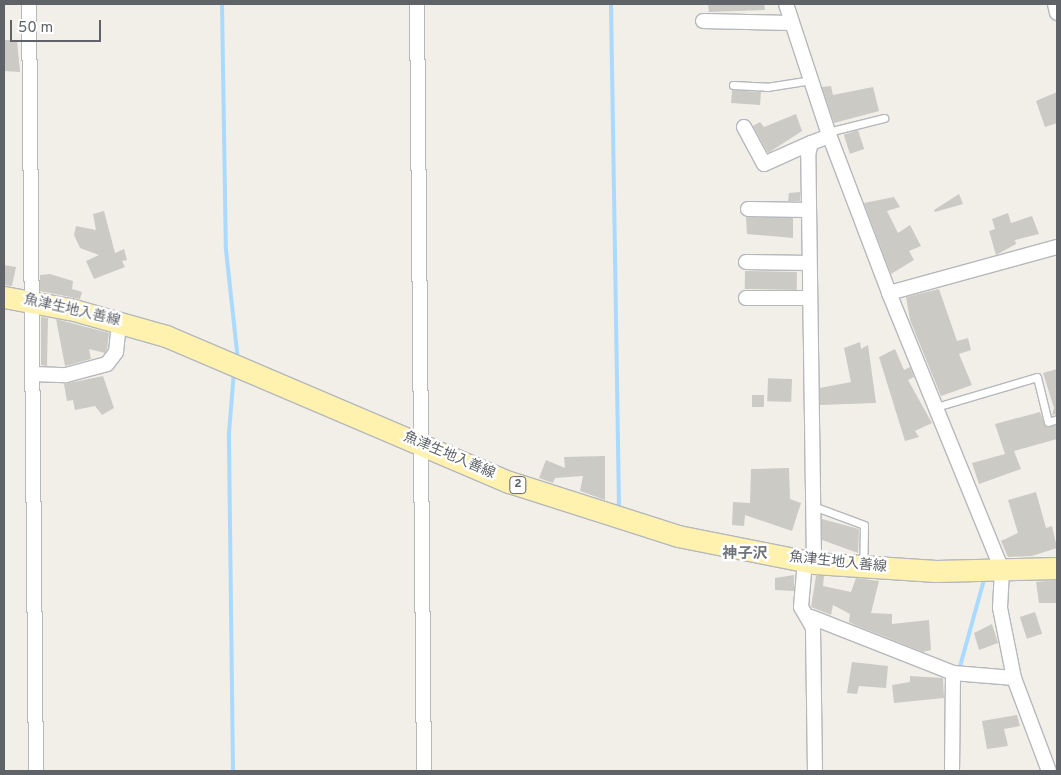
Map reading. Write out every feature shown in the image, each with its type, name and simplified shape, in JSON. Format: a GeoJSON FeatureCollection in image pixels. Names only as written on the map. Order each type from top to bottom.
{"type":"FeatureCollection","features":[{"type":"Feature","properties":{"kind":"main road","name":"魚津生地入善線"},"geometry":{"type":"LineString","coordinates":[[4,297],[119,321],[238,364],[423,445],[620,520],[809,562],[862,566],[1002,570],[1057,568]]}},
{"type":"Feature","properties":{"kind":"street"},"geometry":{"type":"LineString","coordinates":[[29,4],[30,301],[33,374],[36,771]]}},
{"type":"Feature","properties":{"kind":"street"},"geometry":{"type":"LineString","coordinates":[[417,4],[423,445],[424,771]]}},
{"type":"Feature","properties":{"kind":"street"},"geometry":{"type":"LineString","coordinates":[[786,4],[828,134],[889,293],[1002,570],[1000,608],[1014,678],[1049,771]]}},
{"type":"Feature","properties":{"kind":"street"},"geometry":{"type":"LineString","coordinates":[[1054,4],[1057,13]]}},
{"type":"Feature","properties":{"kind":"street"},"geometry":{"type":"LineString","coordinates":[[703,21],[792,23]]}},
{"type":"Feature","properties":{"kind":"street"},"geometry":{"type":"LineString","coordinates":[[744,127],[764,164],[828,134]]}},
{"type":"Feature","properties":{"kind":"street"},"geometry":{"type":"LineString","coordinates":[[810,143],[808,210],[813,506],[809,562],[801,606],[810,617],[953,674],[1014,678]]}},
{"type":"Feature","properties":{"kind":"street"},"geometry":{"type":"LineString","coordinates":[[748,209],[808,210]]}},
{"type":"Feature","properties":{"kind":"street"},"geometry":{"type":"LineString","coordinates":[[889,293],[1057,247]]}},
{"type":"Feature","properties":{"kind":"street"},"geometry":{"type":"LineString","coordinates":[[746,262],[809,263]]}},
{"type":"Feature","properties":{"kind":"street"},"geometry":{"type":"LineString","coordinates":[[746,298],[809,298]]}},
{"type":"Feature","properties":{"kind":"street"},"geometry":{"type":"LineString","coordinates":[[33,374],[66,375],[107,364],[116,352],[119,321]]}},
{"type":"Feature","properties":{"kind":"street"},"geometry":{"type":"LineString","coordinates":[[810,617],[815,771]]}},
{"type":"Feature","properties":{"kind":"street"},"geometry":{"type":"LineString","coordinates":[[952,771],[953,674]]}},
{"type":"Feature","properties":{"kind":"lane"},"geometry":{"type":"LineString","coordinates":[[732,85],[767,86],[811,80]]}},
{"type":"Feature","properties":{"kind":"lane"},"geometry":{"type":"LineString","coordinates":[[828,134],[884,118]]}},
{"type":"Feature","properties":{"kind":"lane"},"geometry":{"type":"LineString","coordinates":[[936,407],[1037,377],[1048,422],[1057,419]]}},
{"type":"Feature","properties":{"kind":"lane"},"geometry":{"type":"LineString","coordinates":[[813,506],[864,525],[862,566]]}},
{"type":"Feature","properties":{"kind":"building"},"geometry":{"type":"Polygon","coordinates":[[[708,4],[764,4],[765,10],[709,12],[708,4]]]}},
{"type":"Feature","properties":{"kind":"building"},"geometry":{"type":"Polygon","coordinates":[[[4,40],[17,40],[20,72],[4,71],[4,40]]]}},
{"type":"Feature","properties":{"kind":"building"},"geometry":{"type":"Polygon","coordinates":[[[831,86],[833,95],[873,87],[879,111],[834,123],[822,87],[831,86]]]}},
{"type":"Feature","properties":{"kind":"building"},"geometry":{"type":"Polygon","coordinates":[[[732,90],[761,92],[760,105],[731,103],[732,90]]]}},
{"type":"Feature","properties":{"kind":"building"},"geometry":{"type":"Polygon","coordinates":[[[1057,92],[1057,123],[1045,127],[1036,101],[1057,92]]]}},
{"type":"Feature","properties":{"kind":"building"},"geometry":{"type":"Polygon","coordinates":[[[796,114],[802,131],[768,153],[753,126],[760,122],[764,127],[796,114]]]}},
{"type":"Feature","properties":{"kind":"building"},"geometry":{"type":"Polygon","coordinates":[[[858,130],[864,149],[850,154],[844,135],[858,130]]]}},
{"type":"Feature","properties":{"kind":"building"},"geometry":{"type":"Polygon","coordinates":[[[800,192],[800,201],[788,201],[789,193],[800,192]]]}},
{"type":"Feature","properties":{"kind":"building"},"geometry":{"type":"Polygon","coordinates":[[[959,194],[963,204],[935,212],[934,210],[959,194]]]}},
{"type":"Feature","properties":{"kind":"building"},"geometry":{"type":"Polygon","coordinates":[[[894,197],[900,207],[887,211],[898,233],[910,225],[921,246],[909,251],[914,260],[891,274],[864,203],[894,197]]]}},
{"type":"Feature","properties":{"kind":"building"},"geometry":{"type":"Polygon","coordinates":[[[104,211],[115,253],[124,249],[127,260],[122,261],[125,267],[94,279],[86,261],[99,255],[80,248],[74,235],[76,226],[96,230],[93,214],[104,211]]]}},
{"type":"Feature","properties":{"kind":"building"},"geometry":{"type":"Polygon","coordinates":[[[1008,213],[1011,223],[1032,216],[1039,234],[1015,240],[1016,244],[996,255],[989,231],[995,229],[992,219],[1008,213]]]}},
{"type":"Feature","properties":{"kind":"building"},"geometry":{"type":"Polygon","coordinates":[[[746,217],[793,218],[793,238],[747,234],[746,217]]]}},
{"type":"Feature","properties":{"kind":"building"},"geometry":{"type":"Polygon","coordinates":[[[4,265],[16,267],[12,286],[4,285],[4,265]]]}},
{"type":"Feature","properties":{"kind":"building"},"geometry":{"type":"Polygon","coordinates":[[[745,271],[797,272],[797,290],[745,289],[745,271]]]}},
{"type":"Feature","properties":{"kind":"building"},"geometry":{"type":"Polygon","coordinates":[[[50,274],[73,281],[72,289],[82,292],[80,299],[40,291],[40,275],[50,274]]]}},
{"type":"Feature","properties":{"kind":"building"},"geometry":{"type":"Polygon","coordinates":[[[939,289],[957,341],[968,338],[971,350],[959,354],[972,385],[941,396],[910,320],[906,297],[939,289]]]}},
{"type":"Feature","properties":{"kind":"building"},"geometry":{"type":"Polygon","coordinates":[[[41,317],[48,318],[47,366],[41,365],[41,317]]]}},
{"type":"Feature","properties":{"kind":"building"},"geometry":{"type":"Polygon","coordinates":[[[56,319],[109,333],[105,353],[89,349],[91,359],[65,366],[56,319]]]}},
{"type":"Feature","properties":{"kind":"building"},"geometry":{"type":"Polygon","coordinates":[[[860,342],[861,349],[868,345],[876,403],[820,405],[820,388],[851,382],[844,348],[860,342]]]}},
{"type":"Feature","properties":{"kind":"building"},"geometry":{"type":"Polygon","coordinates":[[[895,349],[904,370],[910,367],[914,377],[908,380],[932,423],[915,431],[919,437],[905,441],[879,357],[895,349]]]}},
{"type":"Feature","properties":{"kind":"building"},"geometry":{"type":"Polygon","coordinates":[[[1057,369],[1057,414],[1052,415],[1054,408],[1043,373],[1057,369]]]}},
{"type":"Feature","properties":{"kind":"building"},"geometry":{"type":"Polygon","coordinates":[[[103,376],[114,408],[102,415],[95,406],[75,410],[73,400],[67,401],[64,384],[103,376]]]}},
{"type":"Feature","properties":{"kind":"building"},"geometry":{"type":"Polygon","coordinates":[[[768,378],[792,379],[791,402],[767,401],[768,378]]]}},
{"type":"Feature","properties":{"kind":"building"},"geometry":{"type":"Polygon","coordinates":[[[752,395],[764,395],[764,407],[752,407],[752,395]]]}},
{"type":"Feature","properties":{"kind":"building"},"geometry":{"type":"Polygon","coordinates":[[[1040,412],[1045,426],[1057,425],[1057,439],[1014,451],[1021,469],[979,484],[972,463],[1005,454],[995,424],[1040,412]]]}},
{"type":"Feature","properties":{"kind":"building"},"geometry":{"type":"Polygon","coordinates":[[[605,456],[605,500],[580,491],[583,476],[555,478],[553,483],[539,478],[546,460],[565,468],[564,457],[605,456]]]}},
{"type":"Feature","properties":{"kind":"building"},"geometry":{"type":"Polygon","coordinates":[[[789,468],[790,499],[801,503],[792,531],[745,515],[744,526],[732,525],[733,502],[750,503],[751,469],[789,468]]]}},
{"type":"Feature","properties":{"kind":"building"},"geometry":{"type":"Polygon","coordinates":[[[1036,492],[1046,528],[1052,526],[1057,548],[1032,556],[1008,557],[1001,541],[1018,533],[1008,500],[1036,492]]]}},
{"type":"Feature","properties":{"kind":"building"},"geometry":{"type":"Polygon","coordinates":[[[822,519],[859,529],[858,553],[822,540],[822,519]]]}},
{"type":"Feature","properties":{"kind":"building"},"geometry":{"type":"Polygon","coordinates":[[[794,575],[794,591],[775,590],[775,578],[794,575]]]}},
{"type":"Feature","properties":{"kind":"building"},"geometry":{"type":"Polygon","coordinates":[[[816,576],[824,576],[823,586],[851,592],[856,578],[879,581],[871,613],[892,614],[892,624],[929,620],[931,650],[923,652],[855,625],[849,622],[850,614],[833,605],[831,615],[811,607],[816,576]]]}},
{"type":"Feature","properties":{"kind":"building"},"geometry":{"type":"Polygon","coordinates":[[[1057,580],[1057,603],[1039,603],[1036,582],[1057,580]]]}},
{"type":"Feature","properties":{"kind":"building"},"geometry":{"type":"Polygon","coordinates":[[[1035,612],[1042,634],[1027,639],[1020,617],[1035,612]]]}},
{"type":"Feature","properties":{"kind":"building"},"geometry":{"type":"Polygon","coordinates":[[[992,624],[998,643],[979,650],[974,633],[992,624]]]}},
{"type":"Feature","properties":{"kind":"building"},"geometry":{"type":"Polygon","coordinates":[[[852,662],[888,666],[886,688],[859,686],[857,694],[847,693],[852,662]]]}},
{"type":"Feature","properties":{"kind":"building"},"geometry":{"type":"Polygon","coordinates":[[[910,676],[943,678],[944,698],[894,703],[892,685],[910,682],[910,676]]]}},
{"type":"Feature","properties":{"kind":"building"},"geometry":{"type":"Polygon","coordinates":[[[1017,715],[1020,726],[1004,729],[1008,746],[987,749],[982,721],[1017,715]]]}},
{"type":"Feature","properties":{"kind":"waterway"},"geometry":{"type":"LineString","coordinates":[[222,4],[226,250],[238,360]]}},
{"type":"Feature","properties":{"kind":"waterway"},"geometry":{"type":"LineString","coordinates":[[611,4],[619,509]]}},
{"type":"Feature","properties":{"kind":"waterway"},"geometry":{"type":"LineString","coordinates":[[233,771],[229,433],[234,371]]}},
{"type":"Feature","properties":{"kind":"waterway"},"geometry":{"type":"LineString","coordinates":[[959,670],[985,576]]}},
{"type":"Feature","properties":{"kind":"district","name":"神子沢"},"geometry":{"type":"Point","coordinates":[745,555]}}]}
